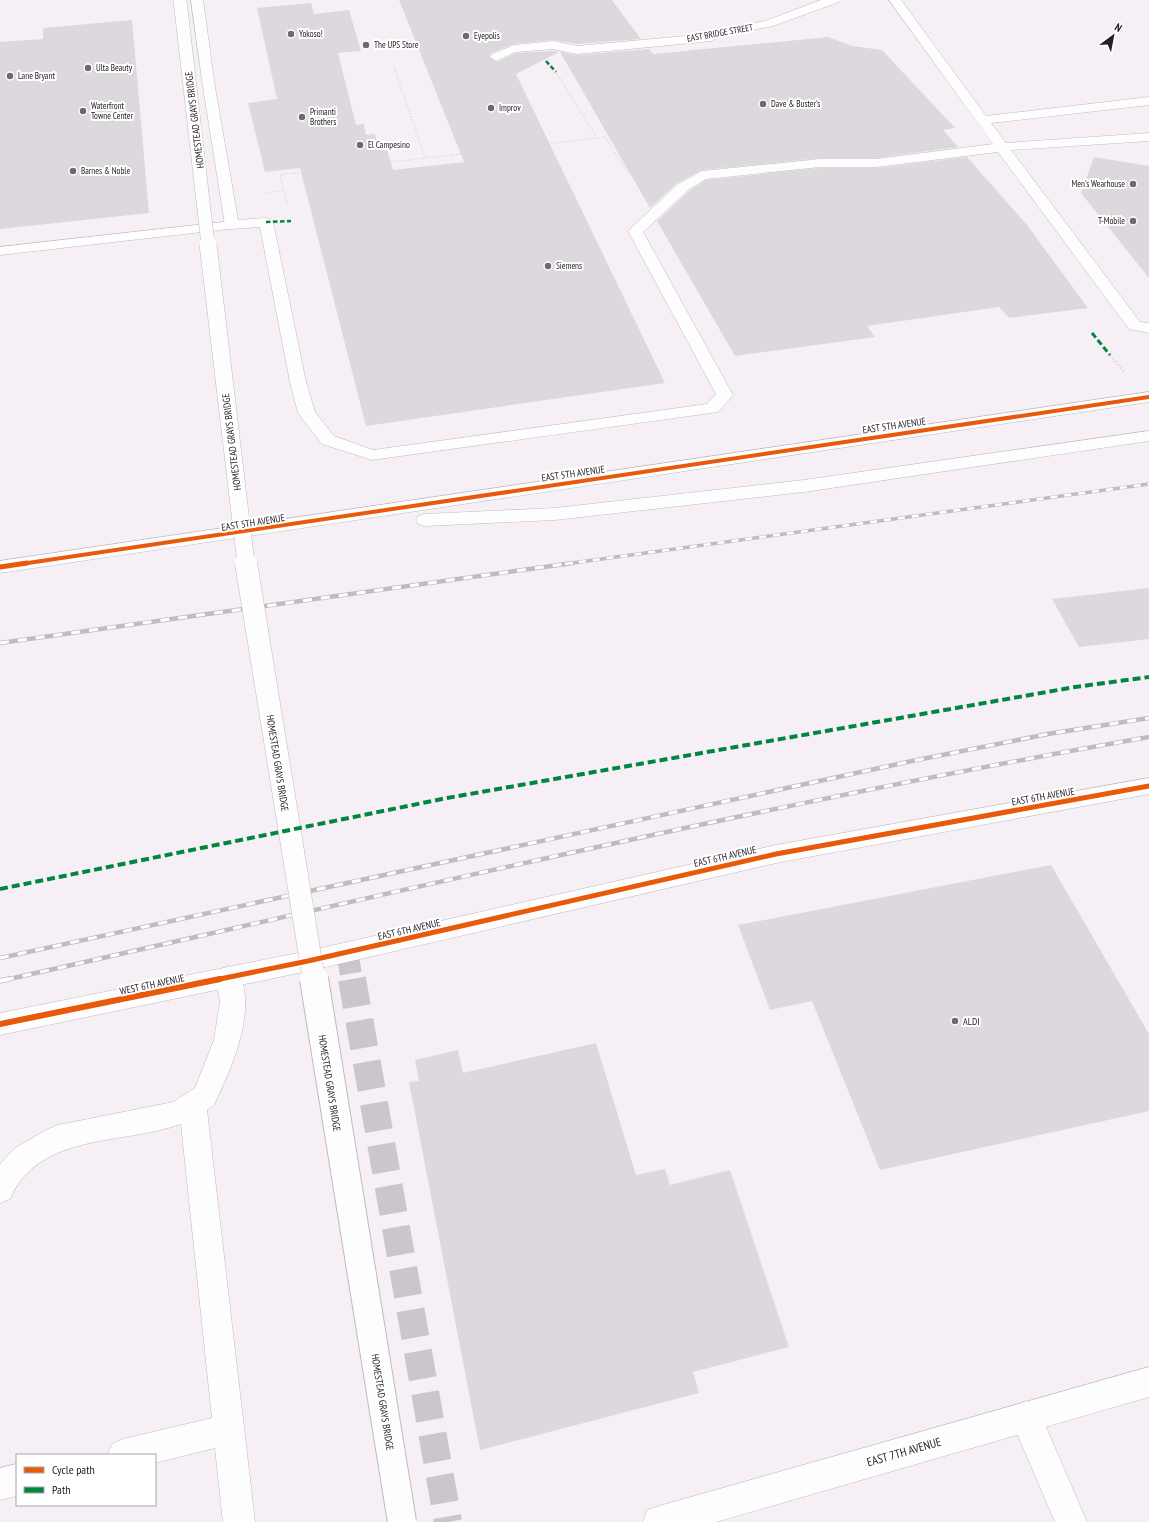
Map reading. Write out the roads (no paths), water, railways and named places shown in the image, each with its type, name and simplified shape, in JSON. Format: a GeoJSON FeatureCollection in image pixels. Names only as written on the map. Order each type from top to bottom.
{"type":"FeatureCollection","features":[{"type":"Feature","properties":{"kind":"street","name":"HOMESTEAD GRAYS BRIDGE"},"geometry":{"type":"LineString","coordinates":[[180,0],[241,533],[402,1522]]}},
{"type":"Feature","properties":{"kind":"street"},"geometry":{"type":"LineString","coordinates":[[197,0],[209,87],[232,225]]}},
{"type":"Feature","properties":{"kind":"street","name":"EAST BRIDGE STREET"},"geometry":{"type":"LineString","coordinates":[[514,62],[496,58],[514,49],[554,45],[577,50],[712,37],[712,34],[755,28],[778,21],[821,3],[835,0]]}},
{"type":"Feature","properties":{"kind":"street"},"geometry":{"type":"LineString","coordinates":[[895,0],[1003,147],[1017,169],[1144,326]]}},
{"type":"Feature","properties":{"kind":"street","name":"EAST BRIDGE STREET"},"geometry":{"type":"LineString","coordinates":[[533,62],[564,59],[577,50]]}},
{"type":"Feature","properties":{"kind":"street"},"geometry":{"type":"LineString","coordinates":[[983,120],[1149,101]]}},
{"type":"Feature","properties":{"kind":"street"},"geometry":{"type":"LineString","coordinates":[[0,251],[266,222],[298,382],[307,413],[328,440],[372,455],[712,408],[725,394],[635,231],[682,187],[702,175],[820,163],[876,163],[1003,147],[1149,137]]}},
{"type":"Feature","properties":{"kind":"street","name":"EAST 5TH AVENUE"},"geometry":{"type":"LineString","coordinates":[[0,567],[241,533],[733,458],[1149,397]]}},
{"type":"Feature","properties":{"kind":"street"},"geometry":{"type":"LineString","coordinates":[[425,520],[555,514],[804,486],[1149,436]]}},
{"type":"Feature","properties":{"kind":"street","name":"EAST 6TH AVENUE"},"geometry":{"type":"LineString","coordinates":[[308,961],[776,854],[1149,786]]}},
{"type":"Feature","properties":{"kind":"street","name":"WEST 6TH AVENUE"},"geometry":{"type":"LineString","coordinates":[[0,1024],[308,961]]}},
{"type":"Feature","properties":{"kind":"street"},"geometry":{"type":"LineString","coordinates":[[0,1190],[2,1181],[25,1157],[58,1138],[178,1113],[193,1105],[205,1096],[227,1040],[233,1002],[229,977]]}},
{"type":"Feature","properties":{"kind":"street"},"geometry":{"type":"LineString","coordinates":[[193,1105],[230,1429],[239,1522]]}},
{"type":"Feature","properties":{"kind":"street","name":"EAST 7TH AVENUE"},"geometry":{"type":"LineString","coordinates":[[659,1522],[1149,1382]]}},
{"type":"Feature","properties":{"kind":"street"},"geometry":{"type":"LineString","coordinates":[[1026,1417],[1071,1522]]}},
{"type":"Feature","properties":{"kind":"street"},"geometry":{"type":"LineString","coordinates":[[127,1454],[230,1429]]}},
{"type":"Feature","properties":{"kind":"street"},"geometry":{"type":"LineString","coordinates":[[0,1484],[16,1480]]}},
{"type":"Feature","properties":{"kind":"tunnel"},"geometry":{"type":"LineString","coordinates":[[347,952],[352,980]]}},
{"type":"Feature","properties":{"kind":"tunnel"},"geometry":{"type":"LineString","coordinates":[[352,979],[448,1522]]}},
{"type":"Feature","properties":{"kind":"railway"},"geometry":{"type":"LineString","coordinates":[[565,564],[1149,484]]}},
{"type":"Feature","properties":{"kind":"railway"},"geometry":{"type":"LineString","coordinates":[[0,643],[573,563]]}},
{"type":"Feature","properties":{"kind":"railway"},"geometry":{"type":"LineString","coordinates":[[0,958],[912,761],[1048,734],[1149,718]]}},
{"type":"Feature","properties":{"kind":"railway"},"geometry":{"type":"LineString","coordinates":[[5,980],[433,883],[718,821],[1005,763],[1149,737]]}},
{"type":"Feature","properties":{"kind":"railway"},"geometry":{"type":"LineString","coordinates":[[0,981],[9,979]]}},
{"type":"Feature","properties":{"kind":"place","name":"Yokoso!"},"geometry":{"type":"Point","coordinates":[291,34]}},
{"type":"Feature","properties":{"kind":"place","name":"Eyepolis"},"geometry":{"type":"Point","coordinates":[466,36]}},
{"type":"Feature","properties":{"kind":"place","name":"The UPS Store"},"geometry":{"type":"Point","coordinates":[366,45]}},
{"type":"Feature","properties":{"kind":"place","name":"Ulta Beauty"},"geometry":{"type":"Point","coordinates":[88,68]}},
{"type":"Feature","properties":{"kind":"place","name":"Lane Bryant"},"geometry":{"type":"Point","coordinates":[10,76]}},
{"type":"Feature","properties":{"kind":"place","name":"Dave & Buster's"},"geometry":{"type":"Point","coordinates":[763,104]}},
{"type":"Feature","properties":{"kind":"place","name":"Improv"},"geometry":{"type":"Point","coordinates":[491,108]}},
{"type":"Feature","properties":{"kind":"place","name":"Waterfront Towne Center"},"geometry":{"type":"Point","coordinates":[83,111]}},
{"type":"Feature","properties":{"kind":"place","name":"Primanti Brothers"},"geometry":{"type":"Point","coordinates":[302,117]}},
{"type":"Feature","properties":{"kind":"place","name":"El Campesino"},"geometry":{"type":"Point","coordinates":[360,145]}},
{"type":"Feature","properties":{"kind":"place","name":"Barnes & Noble"},"geometry":{"type":"Point","coordinates":[73,171]}},
{"type":"Feature","properties":{"kind":"place","name":"Men's Wearhouse"},"geometry":{"type":"Point","coordinates":[1133,184]}},
{"type":"Feature","properties":{"kind":"place","name":"T-Mobile"},"geometry":{"type":"Point","coordinates":[1133,221]}},
{"type":"Feature","properties":{"kind":"place","name":"Siemens"},"geometry":{"type":"Point","coordinates":[548,266]}},
{"type":"Feature","properties":{"kind":"place","name":"ALDI"},"geometry":{"type":"Point","coordinates":[955,1021]}}]}
